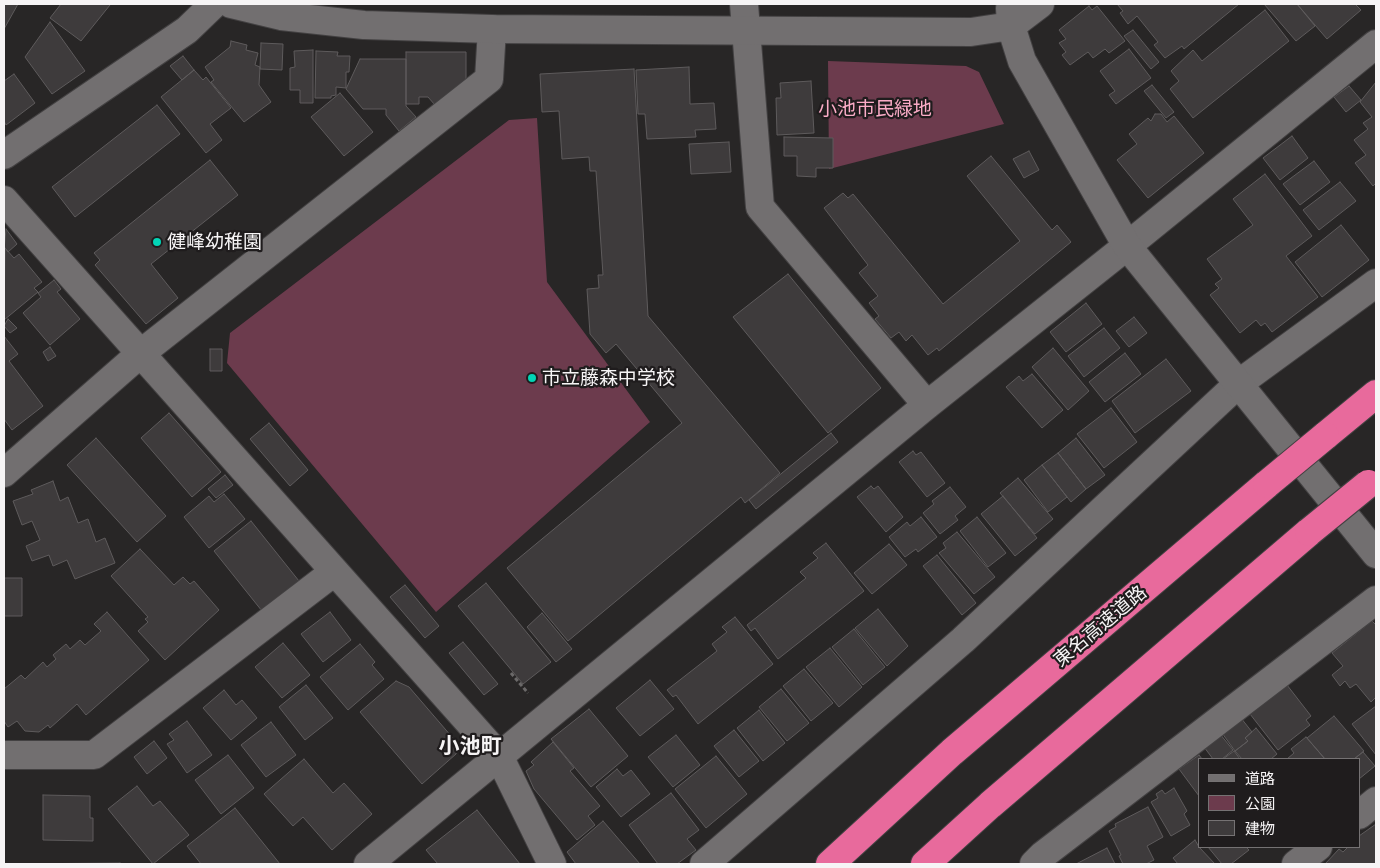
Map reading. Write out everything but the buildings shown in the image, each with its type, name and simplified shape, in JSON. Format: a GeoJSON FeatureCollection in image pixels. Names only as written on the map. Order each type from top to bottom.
{"type":"FeatureCollection","features":[{"type":"Feature","properties":{"kind":"highway","name":"東名高速道路"},"geometry":{"type":"LineString","coordinates":[[830,864],[952,752],[1376,394]]}},
{"type":"Feature","properties":{"kind":"highway"},"geometry":{"type":"LineString","coordinates":[[925,864],[990,805],[1309,532],[1372,481]]}},
{"type":"Feature","properties":{"kind":"street"},"geometry":{"type":"LineString","coordinates":[[4,155],[187,30],[214,4]]}},
{"type":"Feature","properties":{"kind":"street"},"geometry":{"type":"LineString","coordinates":[[231,4],[281,16],[364,25],[492,29],[971,32],[1040,4]]}},
{"type":"Feature","properties":{"kind":"street"},"geometry":{"type":"LineString","coordinates":[[744,4],[760,207],[927,405]]}},
{"type":"Feature","properties":{"kind":"street"},"geometry":{"type":"LineString","coordinates":[[1010,15],[1022,61],[1127,246],[1376,554]]}},
{"type":"Feature","properties":{"kind":"street"},"geometry":{"type":"LineString","coordinates":[[4,472],[140,354],[489,79],[492,29]]}},
{"type":"Feature","properties":{"kind":"street"},"geometry":{"type":"LineString","coordinates":[[368,864],[927,405],[1376,44]]}},
{"type":"Feature","properties":{"kind":"street"},"geometry":{"type":"LineString","coordinates":[[4,200],[499,756],[552,864]]}},
{"type":"Feature","properties":{"kind":"street"},"geometry":{"type":"LineString","coordinates":[[704,864],[963,640],[1238,384],[1376,283]]}},
{"type":"Feature","properties":{"kind":"street"},"geometry":{"type":"LineString","coordinates":[[4,755],[94,755],[334,572]]}},
{"type":"Feature","properties":{"kind":"street"},"geometry":{"type":"LineString","coordinates":[[1034,864],[1043,855],[1376,600]]}},
{"type":"Feature","properties":{"kind":"street"},"geometry":{"type":"LineString","coordinates":[[1360,814],[1376,801]]}},
{"type":"Feature","properties":{"kind":"street"},"geometry":{"type":"LineString","coordinates":[[1296,864],[1317,848]]}},
{"type":"Feature","properties":{"kind":"path"},"geometry":{"type":"LineString","coordinates":[[511,673],[528,693]]}},
{"type":"Feature","properties":{"kind":"green space","name":"小池市民緑地"},"geometry":{"type":"Polygon","coordinates":[[[828,61],[966,66],[979,72],[1004,124],[829,169],[828,61]]]}},
{"type":"Feature","properties":{"kind":"green space"},"geometry":{"type":"Polygon","coordinates":[[[537,118],[547,282],[650,422],[436,612],[227,363],[230,333],[509,120],[537,118]]]}},
{"type":"Feature","properties":{"kind":"place","name":"健峰幼稚園"},"geometry":{"type":"Point","coordinates":[157,242]}},
{"type":"Feature","properties":{"kind":"place","name":"市立藤森中学校"},"geometry":{"type":"Point","coordinates":[532,378]}},
{"type":"Feature","properties":{"kind":"district","name":"小池町"},"geometry":{"type":"Point","coordinates":[470,746]}}]}
